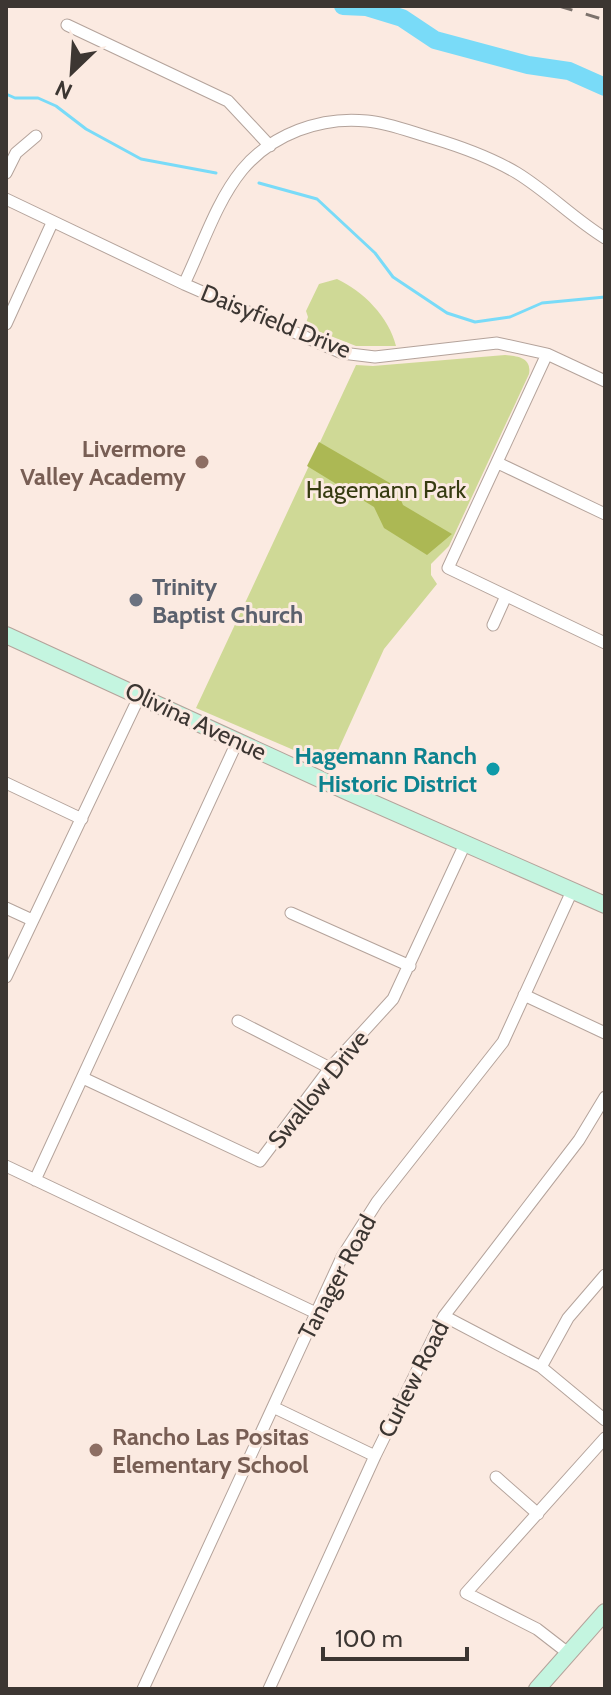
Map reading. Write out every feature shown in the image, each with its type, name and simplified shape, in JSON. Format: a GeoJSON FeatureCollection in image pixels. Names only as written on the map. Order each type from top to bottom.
{"type":"FeatureCollection","features":[{"type":"Feature","properties":{"kind":"street"},"geometry":{"type":"LineString","coordinates":[[67,25],[228,101],[270,146]]}},
{"type":"Feature","properties":{"kind":"street"},"geometry":{"type":"LineString","coordinates":[[184,284],[230,188],[242,171],[293,131],[319,123],[368,121],[466,148],[517,173],[605,238]]}},
{"type":"Feature","properties":{"kind":"street"},"geometry":{"type":"LineString","coordinates":[[6,173],[16,153],[36,136]]}},
{"type":"Feature","properties":{"kind":"street","name":"Daisyfield Drive"},"geometry":{"type":"LineString","coordinates":[[6,199],[184,284],[342,353],[375,357],[497,343],[547,354],[605,381]]}},
{"type":"Feature","properties":{"kind":"street"},"geometry":{"type":"LineString","coordinates":[[6,324],[52,223]]}},
{"type":"Feature","properties":{"kind":"street"},"geometry":{"type":"LineString","coordinates":[[547,354],[448,568],[605,643]]}},
{"type":"Feature","properties":{"kind":"street"},"geometry":{"type":"LineString","coordinates":[[498,463],[605,514]]}},
{"type":"Feature","properties":{"kind":"street"},"geometry":{"type":"LineString","coordinates":[[493,625],[506,596]]}},
{"type":"Feature","properties":{"kind":"street","name":"Olivina Avenue"},"geometry":{"type":"LineString","coordinates":[[6,635],[605,905]]}},
{"type":"Feature","properties":{"kind":"street"},"geometry":{"type":"LineString","coordinates":[[6,977],[140,695]]}},
{"type":"Feature","properties":{"kind":"street"},"geometry":{"type":"LineString","coordinates":[[35,1180],[238,740]]}},
{"type":"Feature","properties":{"kind":"street"},"geometry":{"type":"LineString","coordinates":[[6,783],[82,819]]}},
{"type":"Feature","properties":{"kind":"street","name":"Swallow Drive"},"geometry":{"type":"LineString","coordinates":[[83,1078],[260,1161],[330,1068],[393,999],[465,844]]}},
{"type":"Feature","properties":{"kind":"street","name":"Tanager Road"},"geometry":{"type":"LineString","coordinates":[[142,1689],[342,1257],[377,1202],[503,1042],[572,891]]}},
{"type":"Feature","properties":{"kind":"street"},"geometry":{"type":"LineString","coordinates":[[6,908],[32,920]]}},
{"type":"Feature","properties":{"kind":"street"},"geometry":{"type":"LineString","coordinates":[[291,913],[410,966]]}},
{"type":"Feature","properties":{"kind":"street"},"geometry":{"type":"LineString","coordinates":[[524,995],[605,1033]]}},
{"type":"Feature","properties":{"kind":"street"},"geometry":{"type":"LineString","coordinates":[[238,1021],[330,1068]]}},
{"type":"Feature","properties":{"kind":"street","name":"Curlew Road"},"geometry":{"type":"LineString","coordinates":[[269,1689],[375,1456],[444,1316],[579,1140],[605,1097]]}},
{"type":"Feature","properties":{"kind":"street"},"geometry":{"type":"LineString","coordinates":[[6,1166],[316,1313]]}},
{"type":"Feature","properties":{"kind":"street"},"geometry":{"type":"LineString","coordinates":[[541,1367],[568,1318],[605,1275]]}},
{"type":"Feature","properties":{"kind":"street"},"geometry":{"type":"LineString","coordinates":[[444,1316],[541,1367],[605,1420]]}},
{"type":"Feature","properties":{"kind":"street"},"geometry":{"type":"LineString","coordinates":[[273,1407],[375,1456]]}},
{"type":"Feature","properties":{"kind":"street"},"geometry":{"type":"LineString","coordinates":[[568,1653],[537,1629],[466,1593],[605,1438]]}},
{"type":"Feature","properties":{"kind":"street"},"geometry":{"type":"LineString","coordinates":[[496,1477],[538,1514]]}},
{"type":"Feature","properties":{"kind":"street"},"geometry":{"type":"LineString","coordinates":[[537,1689],[605,1612]]}},
{"type":"Feature","properties":{"kind":"green space"},"geometry":{"type":"Polygon","coordinates":[[[337,279],[374,306],[393,335],[396,346],[356,346],[305,326],[306,311],[319,284],[337,279]]]}},
{"type":"Feature","properties":{"kind":"green space","name":"Hagemann Park"},"geometry":{"type":"Polygon","coordinates":[[[505,355],[526,361],[529,374],[449,546],[431,564],[431,575],[437,584],[384,649],[331,766],[196,708],[356,365],[505,355]]]}},
{"type":"Feature","properties":{"kind":"green space"},"geometry":{"type":"Polygon","coordinates":[[[319,442],[395,486],[403,505],[452,534],[427,555],[384,528],[374,507],[307,466],[319,442]]]}},
{"type":"Feature","properties":{"kind":"waterway"},"geometry":{"type":"LineString","coordinates":[[343,6],[366,7],[402,18],[435,40],[528,65],[569,71],[605,87]]}},
{"type":"Feature","properties":{"kind":"waterway"},"geometry":{"type":"LineString","coordinates":[[6,94],[15,98],[38,98],[56,106],[86,129],[141,159],[216,173]]}},
{"type":"Feature","properties":{"kind":"waterway"},"geometry":{"type":"LineString","coordinates":[[259,183],[317,199],[375,253],[393,277],[447,313],[475,322],[510,317],[542,303],[605,297]]}},
{"type":"Feature","properties":{"kind":"railway"},"geometry":{"type":"LineString","coordinates":[[559,6],[605,20]]}},
{"type":"Feature","properties":{"kind":"place","name":"Livermore Valley Academy"},"geometry":{"type":"Point","coordinates":[202,462]}},
{"type":"Feature","properties":{"kind":"place","name":"Trinity Baptist Church"},"geometry":{"type":"Point","coordinates":[136,600]}},
{"type":"Feature","properties":{"kind":"place","name":"Hagemann Ranch Historic District"},"geometry":{"type":"Point","coordinates":[493,769]}},
{"type":"Feature","properties":{"kind":"place","name":"Rancho Las Positas Elementary School"},"geometry":{"type":"Point","coordinates":[96,1450]}}]}
